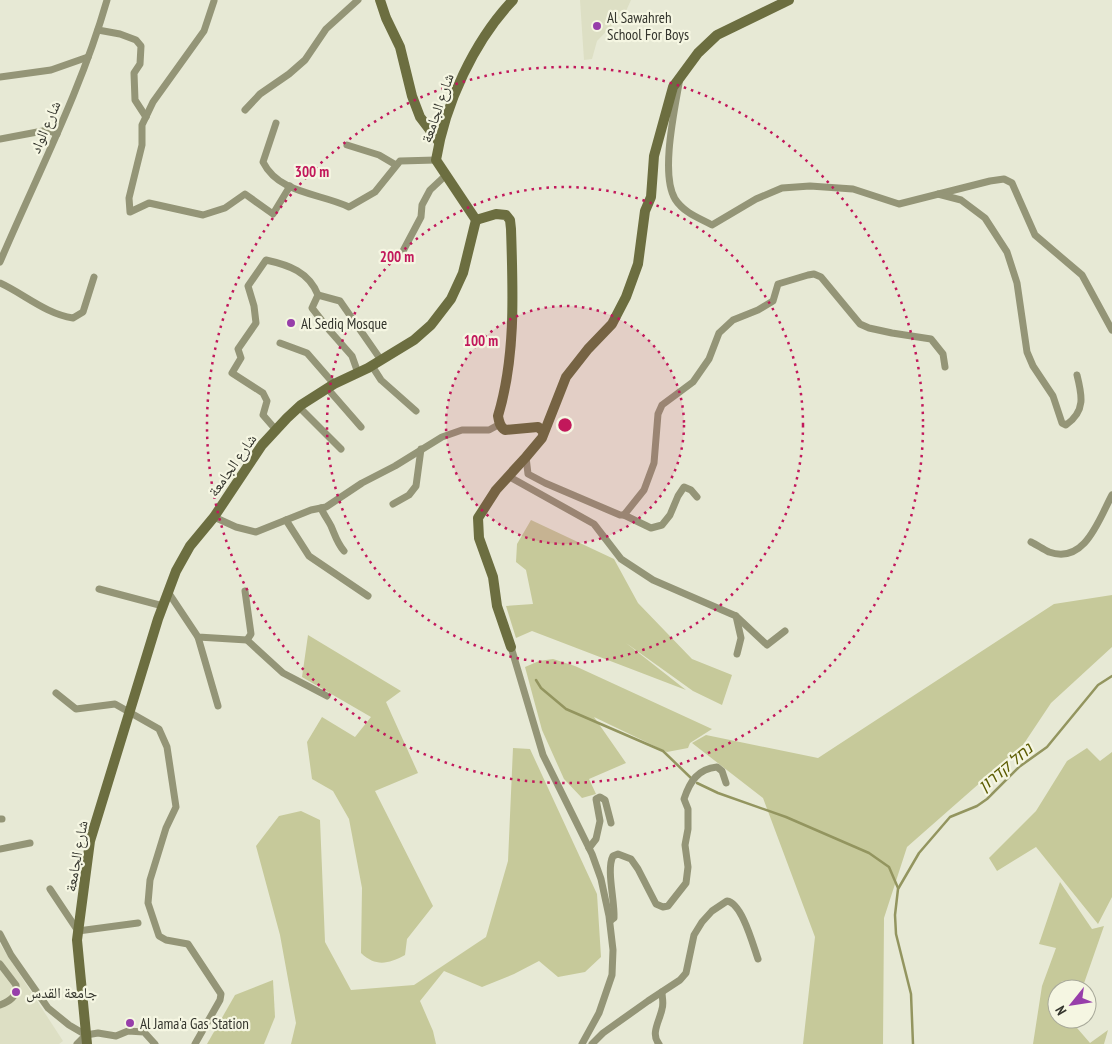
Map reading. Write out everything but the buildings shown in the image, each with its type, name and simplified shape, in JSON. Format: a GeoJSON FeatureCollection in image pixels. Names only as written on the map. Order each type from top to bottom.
{"type":"FeatureCollection","features":[{"type":"Feature","properties":{"kind":"street","name":"شارع الواد"},"geometry":{"type":"LineString","coordinates":[[0,262],[3,245],[57,134],[88,58],[107,0]]}},
{"type":"Feature","properties":{"kind":"street"},"geometry":{"type":"LineString","coordinates":[[245,110],[260,94],[289,74],[305,60],[326,29],[358,0]]}},
{"type":"Feature","properties":{"kind":"street"},"geometry":{"type":"LineString","coordinates":[[380,0],[380,4],[400,47],[412,96],[420,117],[439,142]]}},
{"type":"Feature","properties":{"kind":"street","name":"شارع الجامعة"},"geometry":{"type":"LineString","coordinates":[[87,1041],[77,940],[90,841],[129,712],[176,571],[190,546],[214,518],[262,446],[299,407],[330,386],[358,373],[414,340],[431,325],[451,299],[463,273],[476,220],[436,160],[439,142],[459,84],[488,29],[513,0]]}},
{"type":"Feature","properties":{"kind":"street"},"geometry":{"type":"LineString","coordinates":[[582,1044],[599,1012],[612,976],[613,950],[610,921],[601,879],[589,848],[543,755],[498,606],[493,577],[479,538],[478,518],[496,490],[542,438],[543,431],[566,377],[588,349],[612,324],[626,297],[638,264],[645,211],[651,197],[654,156],[673,87],[698,54],[717,35],[789,0]]}},
{"type":"Feature","properties":{"kind":"street"},"geometry":{"type":"LineString","coordinates":[[214,1],[204,31],[153,102],[142,125],[142,145],[129,198],[130,212],[149,203],[203,215],[224,208],[245,194],[273,214],[290,186]]}},
{"type":"Feature","properties":{"kind":"street"},"geometry":{"type":"LineString","coordinates":[[98,30],[120,34],[136,40],[140,46],[140,64],[134,74],[134,92],[135,100],[146,117]]}},
{"type":"Feature","properties":{"kind":"street"},"geometry":{"type":"LineString","coordinates":[[0,77],[51,70],[88,58]]}},
{"type":"Feature","properties":{"kind":"street"},"geometry":{"type":"LineString","coordinates":[[681,75],[670,139],[669,185],[676,200],[688,213],[712,225],[756,199],[782,188],[810,186],[852,189],[899,204],[1004,179],[1012,183],[1035,235],[1082,275],[1112,330]]}},
{"type":"Feature","properties":{"kind":"street"},"geometry":{"type":"LineString","coordinates":[[276,123],[263,162],[275,179],[350,207],[375,192],[400,161],[436,160]]}},
{"type":"Feature","properties":{"kind":"street"},"geometry":{"type":"LineString","coordinates":[[0,139],[48,130],[57,134]]}},
{"type":"Feature","properties":{"kind":"street"},"geometry":{"type":"LineString","coordinates":[[347,145],[380,155],[396,165]]}},
{"type":"Feature","properties":{"kind":"street"},"geometry":{"type":"LineString","coordinates":[[403,252],[421,217],[422,205],[426,197],[430,190],[445,176]]}},
{"type":"Feature","properties":{"kind":"street"},"geometry":{"type":"LineString","coordinates":[[938,194],[961,200],[984,218],[1007,252],[1017,283],[1028,352],[1033,366],[1053,396],[1062,423],[1066,425],[1078,413],[1082,402],[1077,375]]}},
{"type":"Feature","properties":{"kind":"street"},"geometry":{"type":"LineString","coordinates":[[476,220],[496,214],[506,215],[510,220],[514,300],[508,374],[498,416],[500,424],[505,430],[538,427],[543,431]]}},
{"type":"Feature","properties":{"kind":"street"},"geometry":{"type":"LineString","coordinates":[[276,430],[263,415],[267,400],[263,394],[232,373],[241,358],[238,349],[256,323],[254,306],[248,286],[266,260],[296,269],[314,286],[318,296],[312,308],[330,332],[352,356],[358,373]]}},
{"type":"Feature","properties":{"kind":"street"},"geometry":{"type":"LineString","coordinates":[[624,515],[644,490],[654,463],[658,414],[662,405],[693,382],[709,359],[719,332],[733,320],[758,310],[773,301],[778,284],[814,274],[821,277],[860,324],[892,333],[931,339],[943,354],[945,367]]}},
{"type":"Feature","properties":{"kind":"street"},"geometry":{"type":"LineString","coordinates":[[0,284],[17,291],[58,316],[73,318],[83,312],[94,277]]}},
{"type":"Feature","properties":{"kind":"street"},"geometry":{"type":"LineString","coordinates":[[318,296],[340,301],[376,363],[381,380],[416,410]]}},
{"type":"Feature","properties":{"kind":"street"},"geometry":{"type":"LineString","coordinates":[[280,343],[307,354],[362,427]]}},
{"type":"Feature","properties":{"kind":"street"},"geometry":{"type":"LineString","coordinates":[[299,407],[341,448]]}},
{"type":"Feature","properties":{"kind":"street"},"geometry":{"type":"LineString","coordinates":[[214,518],[236,527],[256,532],[311,510],[326,507],[362,483],[448,435],[462,430],[489,430],[500,424]]}},
{"type":"Feature","properties":{"kind":"street"},"geometry":{"type":"LineString","coordinates":[[393,504],[409,495],[416,486],[421,449]]}},
{"type":"Feature","properties":{"kind":"street"},"geometry":{"type":"LineString","coordinates":[[526,458],[528,474],[651,528],[662,524],[670,515],[684,487],[691,490],[697,497]]}},
{"type":"Feature","properties":{"kind":"street"},"geometry":{"type":"LineString","coordinates":[[508,476],[594,524],[621,558],[653,580],[736,616],[767,645],[785,631]]}},
{"type":"Feature","properties":{"kind":"street"},"geometry":{"type":"LineString","coordinates":[[1032,542],[1048,552],[1063,554],[1081,547],[1094,532],[1112,495]]}},
{"type":"Feature","properties":{"kind":"street"},"geometry":{"type":"LineString","coordinates":[[321,508],[324,516],[330,523],[338,545],[344,551]]}},
{"type":"Feature","properties":{"kind":"street"},"geometry":{"type":"LineString","coordinates":[[286,520],[309,556],[368,596]]}},
{"type":"Feature","properties":{"kind":"street"},"geometry":{"type":"LineString","coordinates":[[99,589],[163,606]]}},
{"type":"Feature","properties":{"kind":"street"},"geometry":{"type":"LineString","coordinates":[[245,591],[251,634],[248,640]]}},
{"type":"Feature","properties":{"kind":"street"},"geometry":{"type":"LineString","coordinates":[[168,592],[198,637],[218,706]]}},
{"type":"Feature","properties":{"kind":"street"},"geometry":{"type":"LineString","coordinates":[[736,616],[741,638],[737,654]]}},
{"type":"Feature","properties":{"kind":"street"},"geometry":{"type":"LineString","coordinates":[[198,637],[248,640],[283,673],[326,696]]}},
{"type":"Feature","properties":{"kind":"street"},"geometry":{"type":"LineString","coordinates":[[56,693],[76,709],[115,704],[159,729],[167,747],[176,807],[166,828],[150,880],[148,902],[159,936],[166,940],[188,944],[221,994],[220,1000],[195,1044]]}},
{"type":"Feature","properties":{"kind":"street"},"geometry":{"type":"LineString","coordinates":[[610,921],[614,918],[615,904],[610,863],[613,856],[618,854],[631,859],[656,904],[663,907],[668,906],[686,883],[688,867],[685,845],[688,829],[688,809],[684,799],[686,793],[698,773],[708,768],[717,767],[722,771],[726,783]]}},
{"type":"Feature","properties":{"kind":"street"},"geometry":{"type":"LineString","coordinates":[[589,848],[596,839],[600,821],[596,799],[600,797],[605,800],[611,823]]}},
{"type":"Feature","properties":{"kind":"street"},"geometry":{"type":"LineString","coordinates":[[0,848],[30,843]]}},
{"type":"Feature","properties":{"kind":"street"},"geometry":{"type":"LineString","coordinates":[[50,889],[78,931],[138,923]]}},
{"type":"Feature","properties":{"kind":"street"},"geometry":{"type":"LineString","coordinates":[[592,1044],[603,1033],[680,980],[686,973],[694,935],[712,911],[727,901],[733,904],[739,911],[758,958]]}},
{"type":"Feature","properties":{"kind":"street"},"geometry":{"type":"LineString","coordinates":[[0,934],[10,955],[48,1008],[87,1041]]}},
{"type":"Feature","properties":{"kind":"street"},"geometry":{"type":"LineString","coordinates":[[0,964],[16,985],[16,989],[14,997],[0,1006]]}},
{"type":"Feature","properties":{"kind":"street"},"geometry":{"type":"LineString","coordinates":[[656,1043],[656,1031],[663,1008],[662,992]]}},
{"type":"Feature","properties":{"kind":"street"},"geometry":{"type":"LineString","coordinates":[[77,1044],[87,1041],[98,1033],[116,1036],[128,1031],[144,1032],[155,1044]]}},
{"type":"Feature","properties":{"kind":"shaded area","name":"Al Sawahreh School For Boys"},"geometry":{"type":"Polygon","coordinates":[[[580,0],[631,0],[626,11],[597,41],[592,59],[584,60],[580,0]]]}},
{"type":"Feature","properties":{"kind":"shaded area","name":"جامعة القدس"},"geometry":{"type":"Polygon","coordinates":[[[0,944],[63,1041],[59,1044],[0,1044],[0,944]]]}},
{"type":"Feature","properties":{"kind":"green space"},"geometry":{"type":"Polygon","coordinates":[[[531,520],[614,559],[638,603],[692,659],[732,675],[722,705],[693,691],[626,643],[686,690],[532,631],[516,638],[506,606],[533,604],[526,570],[516,562],[517,544],[531,520]]]}},
{"type":"Feature","properties":{"kind":"green space"},"geometry":{"type":"Polygon","coordinates":[[[1112,595],[1112,647],[1051,703],[1023,745],[907,847],[884,918],[883,1044],[803,1044],[815,937],[763,798],[692,743],[706,735],[818,758],[1054,604],[1112,595]]]}},
{"type":"Feature","properties":{"kind":"green space"},"geometry":{"type":"Polygon","coordinates":[[[308,635],[401,691],[386,702],[418,773],[375,791],[433,906],[407,939],[405,955],[388,962],[377,962],[361,953],[362,888],[349,819],[333,791],[312,779],[307,742],[322,717],[355,737],[371,717],[302,677],[308,635]]]}},
{"type":"Feature","properties":{"kind":"green space"},"geometry":{"type":"Polygon","coordinates":[[[553,659],[575,666],[712,729],[690,743],[688,748],[667,752],[594,717],[626,763],[589,779],[596,794],[582,798],[564,779],[542,730],[525,667],[539,661],[553,659]]]}},
{"type":"Feature","properties":{"kind":"green space"},"geometry":{"type":"Polygon","coordinates":[[[513,748],[530,749],[597,894],[601,957],[585,972],[558,977],[539,961],[482,987],[444,971],[420,1001],[433,1031],[436,1044],[291,1044],[296,1023],[280,935],[256,846],[279,816],[301,811],[320,820],[325,942],[351,990],[414,985],[486,937],[508,861],[513,748]]]}},
{"type":"Feature","properties":{"kind":"green space"},"geometry":{"type":"Polygon","coordinates":[[[1087,748],[1100,761],[1112,752],[1112,897],[1098,924],[1036,847],[997,871],[989,858],[1036,811],[1067,761],[1087,748]]]}},
{"type":"Feature","properties":{"kind":"green space"},"geometry":{"type":"Polygon","coordinates":[[[1060,882],[1092,929],[1104,926],[1085,979],[1047,979],[1047,1029],[1078,1029],[1090,1043],[1108,1030],[1104,1044],[1033,1044],[1042,986],[1056,948],[1039,944],[1060,882]]]}},
{"type":"Feature","properties":{"kind":"green space"},"geometry":{"type":"Polygon","coordinates":[[[273,980],[275,1017],[264,1044],[207,1044],[235,995],[273,980]]]}},
{"type":"Feature","properties":{"kind":"waterway","name":"נחל קדרון"},"geometry":{"type":"LineString","coordinates":[[913,1044],[911,994],[896,934],[895,915],[898,889],[919,853],[950,817],[977,806],[987,799],[1019,767],[1047,747],[1098,685],[1112,676]]}},
{"type":"Feature","properties":{"kind":"waterway"},"geometry":{"type":"LineString","coordinates":[[536,680],[541,688],[566,709],[663,751],[691,778]]}},
{"type":"Feature","properties":{"kind":"waterway"},"geometry":{"type":"LineString","coordinates":[[697,783],[718,793],[786,817],[869,853],[889,867],[898,888]]}},
{"type":"Feature","properties":{"kind":"place","name":"Al Sawahreh School For Boys"},"geometry":{"type":"Point","coordinates":[597,26]}},
{"type":"Feature","properties":{"kind":"place","name":"Al Sediq Mosque"},"geometry":{"type":"Point","coordinates":[291,323]}},
{"type":"Feature","properties":{"kind":"place","name":"جامعة القدس"},"geometry":{"type":"Point","coordinates":[16,992]}},
{"type":"Feature","properties":{"kind":"place","name":"Al Jama'a Gas Station"},"geometry":{"type":"Point","coordinates":[130,1023]}}]}
